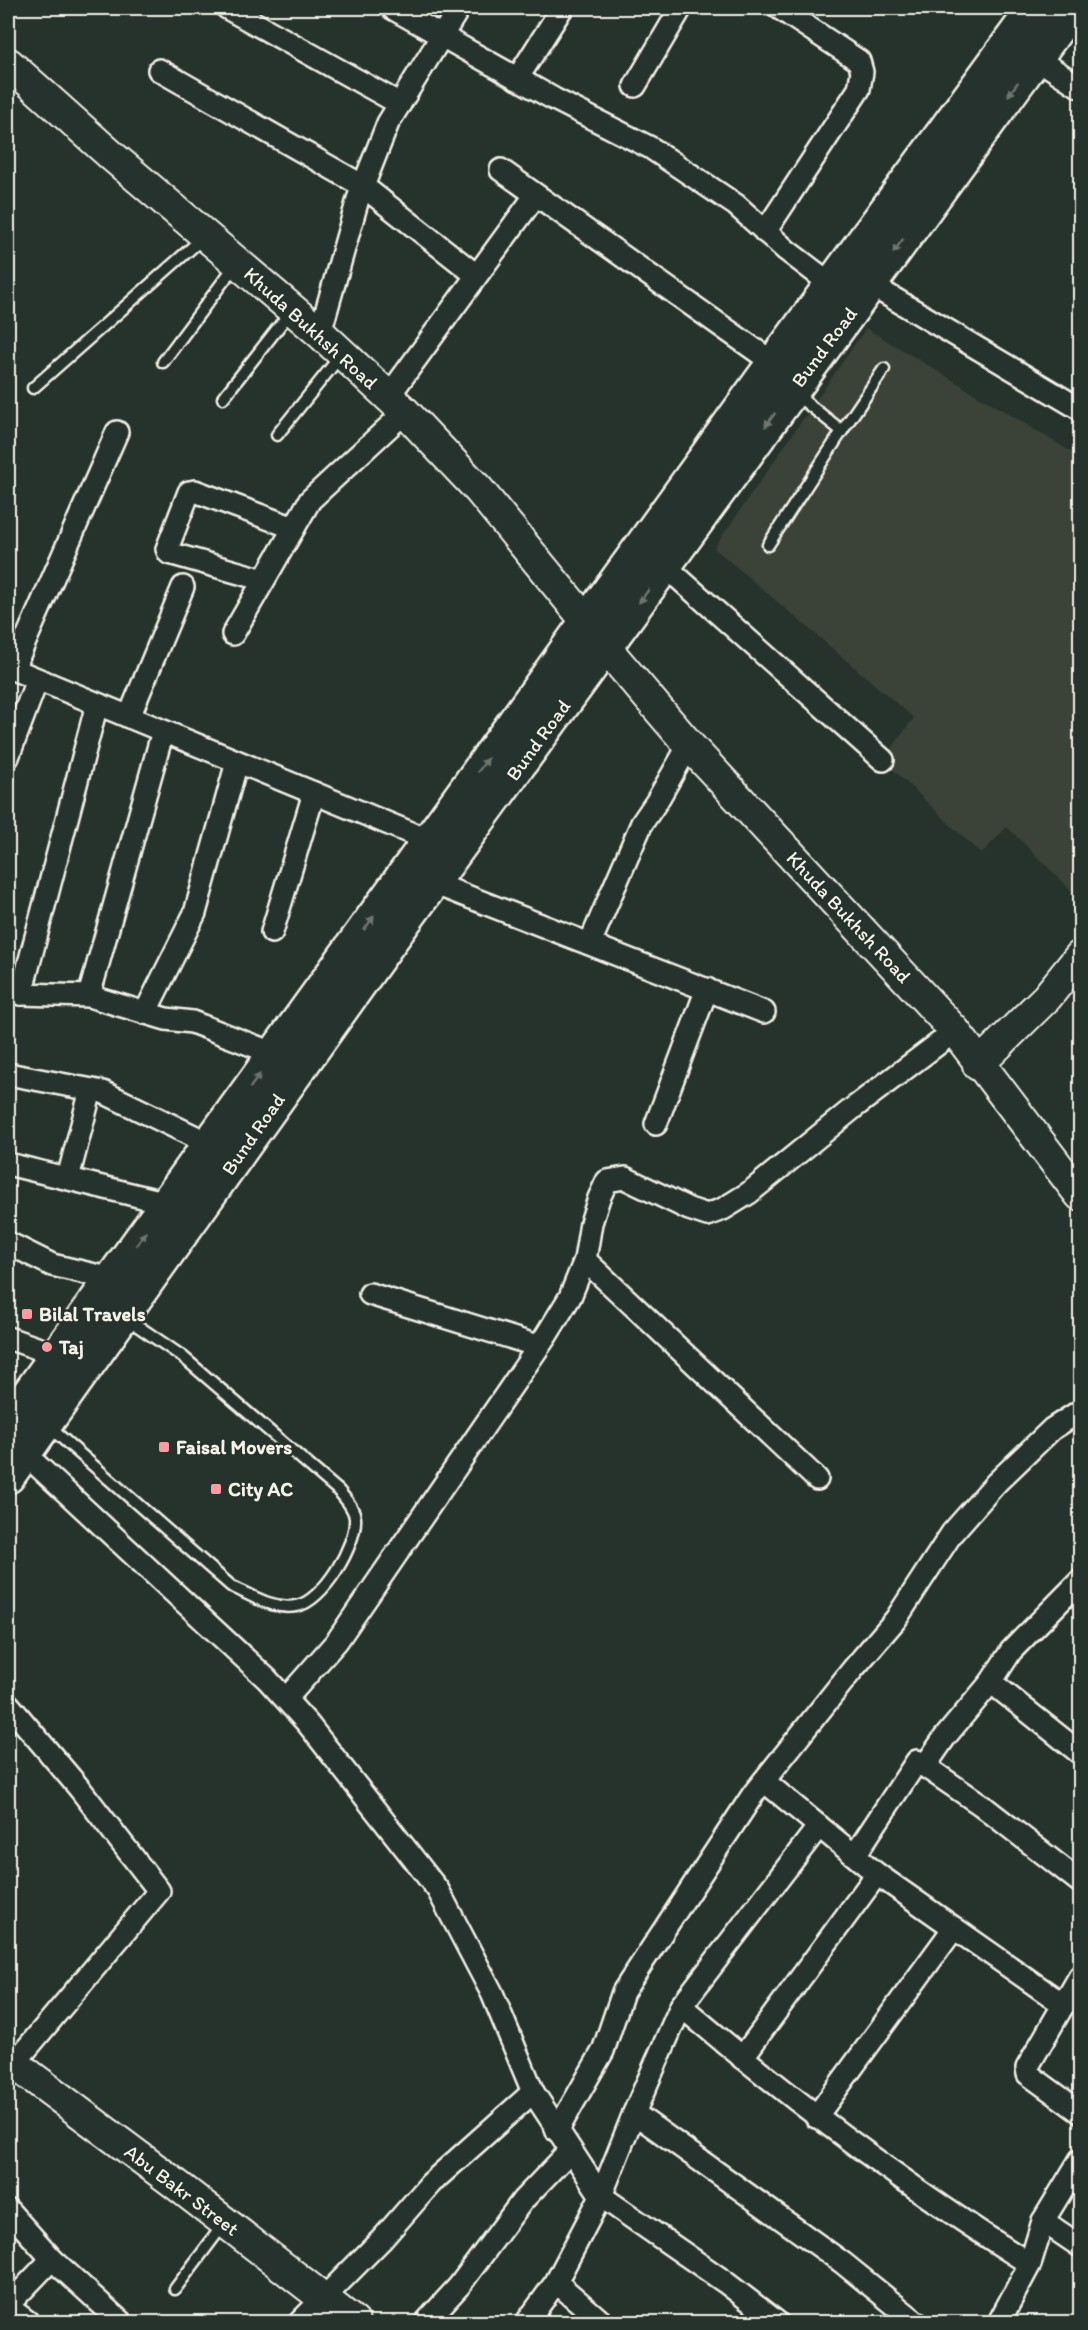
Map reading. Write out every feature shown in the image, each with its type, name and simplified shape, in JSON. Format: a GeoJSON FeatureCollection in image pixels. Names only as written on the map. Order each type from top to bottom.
{"type":"FeatureCollection","features":[{"type":"Feature","properties":{"kind":"main road","name":"Bund Road"},"geometry":{"type":"LineString","coordinates":[[28,1415],[123,1316],[433,882],[665,566],[788,379],[832,285],[1035,8]]}},
{"type":"Feature","properties":{"kind":"main road","name":"Bund Road"},"geometry":{"type":"LineString","coordinates":[[16,1464],[28,1415],[57,1355],[428,840],[587,622],[788,379],[871,285],[1072,8]]}},
{"type":"Feature","properties":{"kind":"street"},"geometry":{"type":"LineString","coordinates":[[227,8],[400,104]]}},
{"type":"Feature","properties":{"kind":"street"},"geometry":{"type":"LineString","coordinates":[[392,8],[517,79],[651,148],[736,205],[765,232],[832,285]]}},
{"type":"Feature","properties":{"kind":"street"},"geometry":{"type":"LineString","coordinates":[[320,333],[363,186],[388,123],[459,8]]}},
{"type":"Feature","properties":{"kind":"street"},"geometry":{"type":"LineString","coordinates":[[517,79],[562,8]]}},
{"type":"Feature","properties":{"kind":"street"},"geometry":{"type":"LineString","coordinates":[[635,86],[681,8]]}},
{"type":"Feature","properties":{"kind":"street"},"geometry":{"type":"LineString","coordinates":[[765,232],[860,89],[862,72],[859,61],[779,8]]}},
{"type":"Feature","properties":{"kind":"street"},"geometry":{"type":"LineString","coordinates":[[1036,58],[1080,87]]}},
{"type":"Feature","properties":{"kind":"street","name":"Khuda Bukhsh Road"},"geometry":{"type":"LineString","coordinates":[[8,63],[205,236],[320,333],[396,404],[479,490],[587,622]]}},
{"type":"Feature","properties":{"kind":"street"},"geometry":{"type":"LineString","coordinates":[[159,70],[363,186],[476,276]]}},
{"type":"Feature","properties":{"kind":"street"},"geometry":{"type":"LineString","coordinates":[[501,170],[788,379]]}},
{"type":"Feature","properties":{"kind":"street"},"geometry":{"type":"LineString","coordinates":[[233,634],[310,500],[396,404],[476,276],[535,195]]}},
{"type":"Feature","properties":{"kind":"street"},"geometry":{"type":"LineString","coordinates":[[871,285],[1080,409]]}},
{"type":"Feature","properties":{"kind":"street"},"geometry":{"type":"LineString","coordinates":[[117,432],[10,668],[428,840]]}},
{"type":"Feature","properties":{"kind":"street"},"geometry":{"type":"LineString","coordinates":[[264,580],[169,553],[167,549],[189,492],[195,491],[294,528]]}},
{"type":"Feature","properties":{"kind":"street"},"geometry":{"type":"LineString","coordinates":[[665,566],[883,760]]}},
{"type":"Feature","properties":{"kind":"street"},"geometry":{"type":"LineString","coordinates":[[129,717],[183,587]]}},
{"type":"Feature","properties":{"kind":"street","name":"Khuda Bukhsh Road"},"geometry":{"type":"LineString","coordinates":[[606,648],[689,745],[955,1031],[978,1065],[1080,1195]]}},
{"type":"Feature","properties":{"kind":"street"},"geometry":{"type":"LineString","coordinates":[[8,757],[37,680]]}},
{"type":"Feature","properties":{"kind":"street"},"geometry":{"type":"LineString","coordinates":[[97,704],[14,991],[89,996],[166,1020],[192,1022],[275,1054]]}},
{"type":"Feature","properties":{"kind":"street"},"geometry":{"type":"LineString","coordinates":[[89,996],[163,731]]}},
{"type":"Feature","properties":{"kind":"street"},"geometry":{"type":"LineString","coordinates":[[590,944],[642,823],[689,745]]}},
{"type":"Feature","properties":{"kind":"street"},"geometry":{"type":"LineString","coordinates":[[145,1013],[195,913],[237,762]]}},
{"type":"Feature","properties":{"kind":"street"},"geometry":{"type":"LineString","coordinates":[[272,932],[314,793]]}},
{"type":"Feature","properties":{"kind":"street"},"geometry":{"type":"LineString","coordinates":[[433,882],[764,1012]]}},
{"type":"Feature","properties":{"kind":"street"},"geometry":{"type":"LineString","coordinates":[[978,1065],[1047,997],[1080,956]]}},
{"type":"Feature","properties":{"kind":"street"},"geometry":{"type":"LineString","coordinates":[[656,1124],[707,989]]}},
{"type":"Feature","properties":{"kind":"street"},"geometry":{"type":"LineString","coordinates":[[286,1699],[336,1641],[570,1297],[585,1260],[598,1198],[607,1181],[625,1178],[706,1215],[723,1209],[749,1193],[852,1109],[955,1031]]}},
{"type":"Feature","properties":{"kind":"street"},"geometry":{"type":"LineString","coordinates":[[8,1074],[103,1092],[210,1144]]}},
{"type":"Feature","properties":{"kind":"street"},"geometry":{"type":"LineString","coordinates":[[68,1178],[91,1090]]}},
{"type":"Feature","properties":{"kind":"street"},"geometry":{"type":"LineString","coordinates":[[8,1164],[167,1203]]}},
{"type":"Feature","properties":{"kind":"street"},"geometry":{"type":"LineString","coordinates":[[8,1243],[52,1265],[112,1279]]}},
{"type":"Feature","properties":{"kind":"street"},"geometry":{"type":"LineString","coordinates":[[585,1260],[817,1479]]}},
{"type":"Feature","properties":{"kind":"street"},"geometry":{"type":"LineString","coordinates":[[370,1294],[538,1346]]}},
{"type":"Feature","properties":{"kind":"street"},"geometry":{"type":"LineString","coordinates":[[8,1338],[57,1355]]}},
{"type":"Feature","properties":{"kind":"street"},"geometry":{"type":"LineString","coordinates":[[557,2131],[603,2051],[623,1992],[717,1847],[764,1781],[896,1619],[952,1533],[996,1483],[1052,1429],[1080,1411]]}},
{"type":"Feature","properties":{"kind":"street"},"geometry":{"type":"LineString","coordinates":[[16,1464],[258,1671],[286,1699],[438,1890],[492,1993],[533,2092],[601,2196],[725,2282],[774,2322]]}},
{"type":"Feature","properties":{"kind":"street"},"geometry":{"type":"LineString","coordinates":[[925,1766],[945,1737],[991,1682],[1011,1651],[1080,1581]]}},
{"type":"Feature","properties":{"kind":"street"},"geometry":{"type":"LineString","coordinates":[[991,1682],[1080,1752]]}},
{"type":"Feature","properties":{"kind":"street"},"geometry":{"type":"LineString","coordinates":[[8,1704],[80,1790],[159,1891],[9,2064]]}},
{"type":"Feature","properties":{"kind":"street"},"geometry":{"type":"LineString","coordinates":[[855,1855],[917,1761],[980,1803],[1080,1882]]}},
{"type":"Feature","properties":{"kind":"street"},"geometry":{"type":"LineString","coordinates":[[764,1781],[878,1874],[1064,2005]]}},
{"type":"Feature","properties":{"kind":"street"},"geometry":{"type":"LineString","coordinates":[[527,2322],[556,2282],[601,2196],[681,2006],[819,1826]]}},
{"type":"Feature","properties":{"kind":"street"},"geometry":{"type":"LineString","coordinates":[[742,2058],[878,1874]]}},
{"type":"Feature","properties":{"kind":"street"},"geometry":{"type":"LineString","coordinates":[[816,2117],[954,1928]]}},
{"type":"Feature","properties":{"kind":"street"},"geometry":{"type":"LineString","coordinates":[[1080,1976],[1027,2068],[1028,2074],[1080,2112]]}},
{"type":"Feature","properties":{"kind":"street"},"geometry":{"type":"LineString","coordinates":[[681,2006],[816,2117],[981,2233],[1030,2264]]}},
{"type":"Feature","properties":{"kind":"street","name":"Abu Bakr Street"},"geometry":{"type":"LineString","coordinates":[[9,2064],[225,2222],[354,2322]]}},
{"type":"Feature","properties":{"kind":"street"},"geometry":{"type":"LineString","coordinates":[[300,2322],[383,2238],[431,2183],[533,2092]]}},
{"type":"Feature","properties":{"kind":"street"},"geometry":{"type":"LineString","coordinates":[[634,2113],[843,2263],[916,2322]]}},
{"type":"Feature","properties":{"kind":"street"},"geometry":{"type":"LineString","coordinates":[[426,2322],[459,2286],[523,2200],[570,2151]]}},
{"type":"Feature","properties":{"kind":"street"},"geometry":{"type":"LineString","coordinates":[[999,2322],[1030,2264],[1043,2221],[1080,2160]]}},
{"type":"Feature","properties":{"kind":"street"},"geometry":{"type":"LineString","coordinates":[[8,2210],[52,2259],[121,2322]]}},
{"type":"Feature","properties":{"kind":"street"},"geometry":{"type":"LineString","coordinates":[[1043,2221],[1080,2246]]}},
{"type":"Feature","properties":{"kind":"street"},"geometry":{"type":"LineString","coordinates":[[28,2322],[8,2306],[52,2259]]}},
{"type":"Feature","properties":{"kind":"street"},"geometry":{"type":"LineString","coordinates":[[556,2282],[602,2322]]}},
{"type":"Feature","properties":{"kind":"lane"},"geometry":{"type":"LineString","coordinates":[[33,388],[205,236]]}},
{"type":"Feature","properties":{"kind":"lane"},"geometry":{"type":"LineString","coordinates":[[163,362],[237,263]]}},
{"type":"Feature","properties":{"kind":"lane"},"geometry":{"type":"LineString","coordinates":[[223,398],[292,310]]}},
{"type":"Feature","properties":{"kind":"lane"},"geometry":{"type":"LineString","coordinates":[[277,435],[342,354]]}},
{"type":"Feature","properties":{"kind":"lane"},"geometry":{"type":"LineString","coordinates":[[768,544],[884,369]]}},
{"type":"Feature","properties":{"kind":"lane"},"geometry":{"type":"LineString","coordinates":[[788,379],[842,431]]}},
{"type":"Feature","properties":{"kind":"lane"},"geometry":{"type":"LineString","coordinates":[[28,1415],[231,1586],[279,1606],[298,1606],[316,1596],[337,1570],[351,1541],[355,1518],[350,1504],[183,1357],[123,1316]]}},
{"type":"Feature","properties":{"kind":"lane"},"geometry":{"type":"LineString","coordinates":[[175,2289],[225,2222]]}},
{"type":"Feature","properties":{"kind":"shaded area"},"geometry":{"type":"Polygon","coordinates":[[[866,328],[1080,457],[1080,899],[1007,827],[981,854],[883,760],[914,718],[714,548],[866,328]]]}},
{"type":"Feature","properties":{"kind":"place","name":"Bilal Travels"},"geometry":{"type":"Point","coordinates":[27,1314]}},
{"type":"Feature","properties":{"kind":"place","name":"Taj"},"geometry":{"type":"Point","coordinates":[47,1347]}},
{"type":"Feature","properties":{"kind":"place","name":"Faisal Movers"},"geometry":{"type":"Point","coordinates":[164,1447]}},
{"type":"Feature","properties":{"kind":"place","name":"City AC"},"geometry":{"type":"Point","coordinates":[216,1489]}}]}
